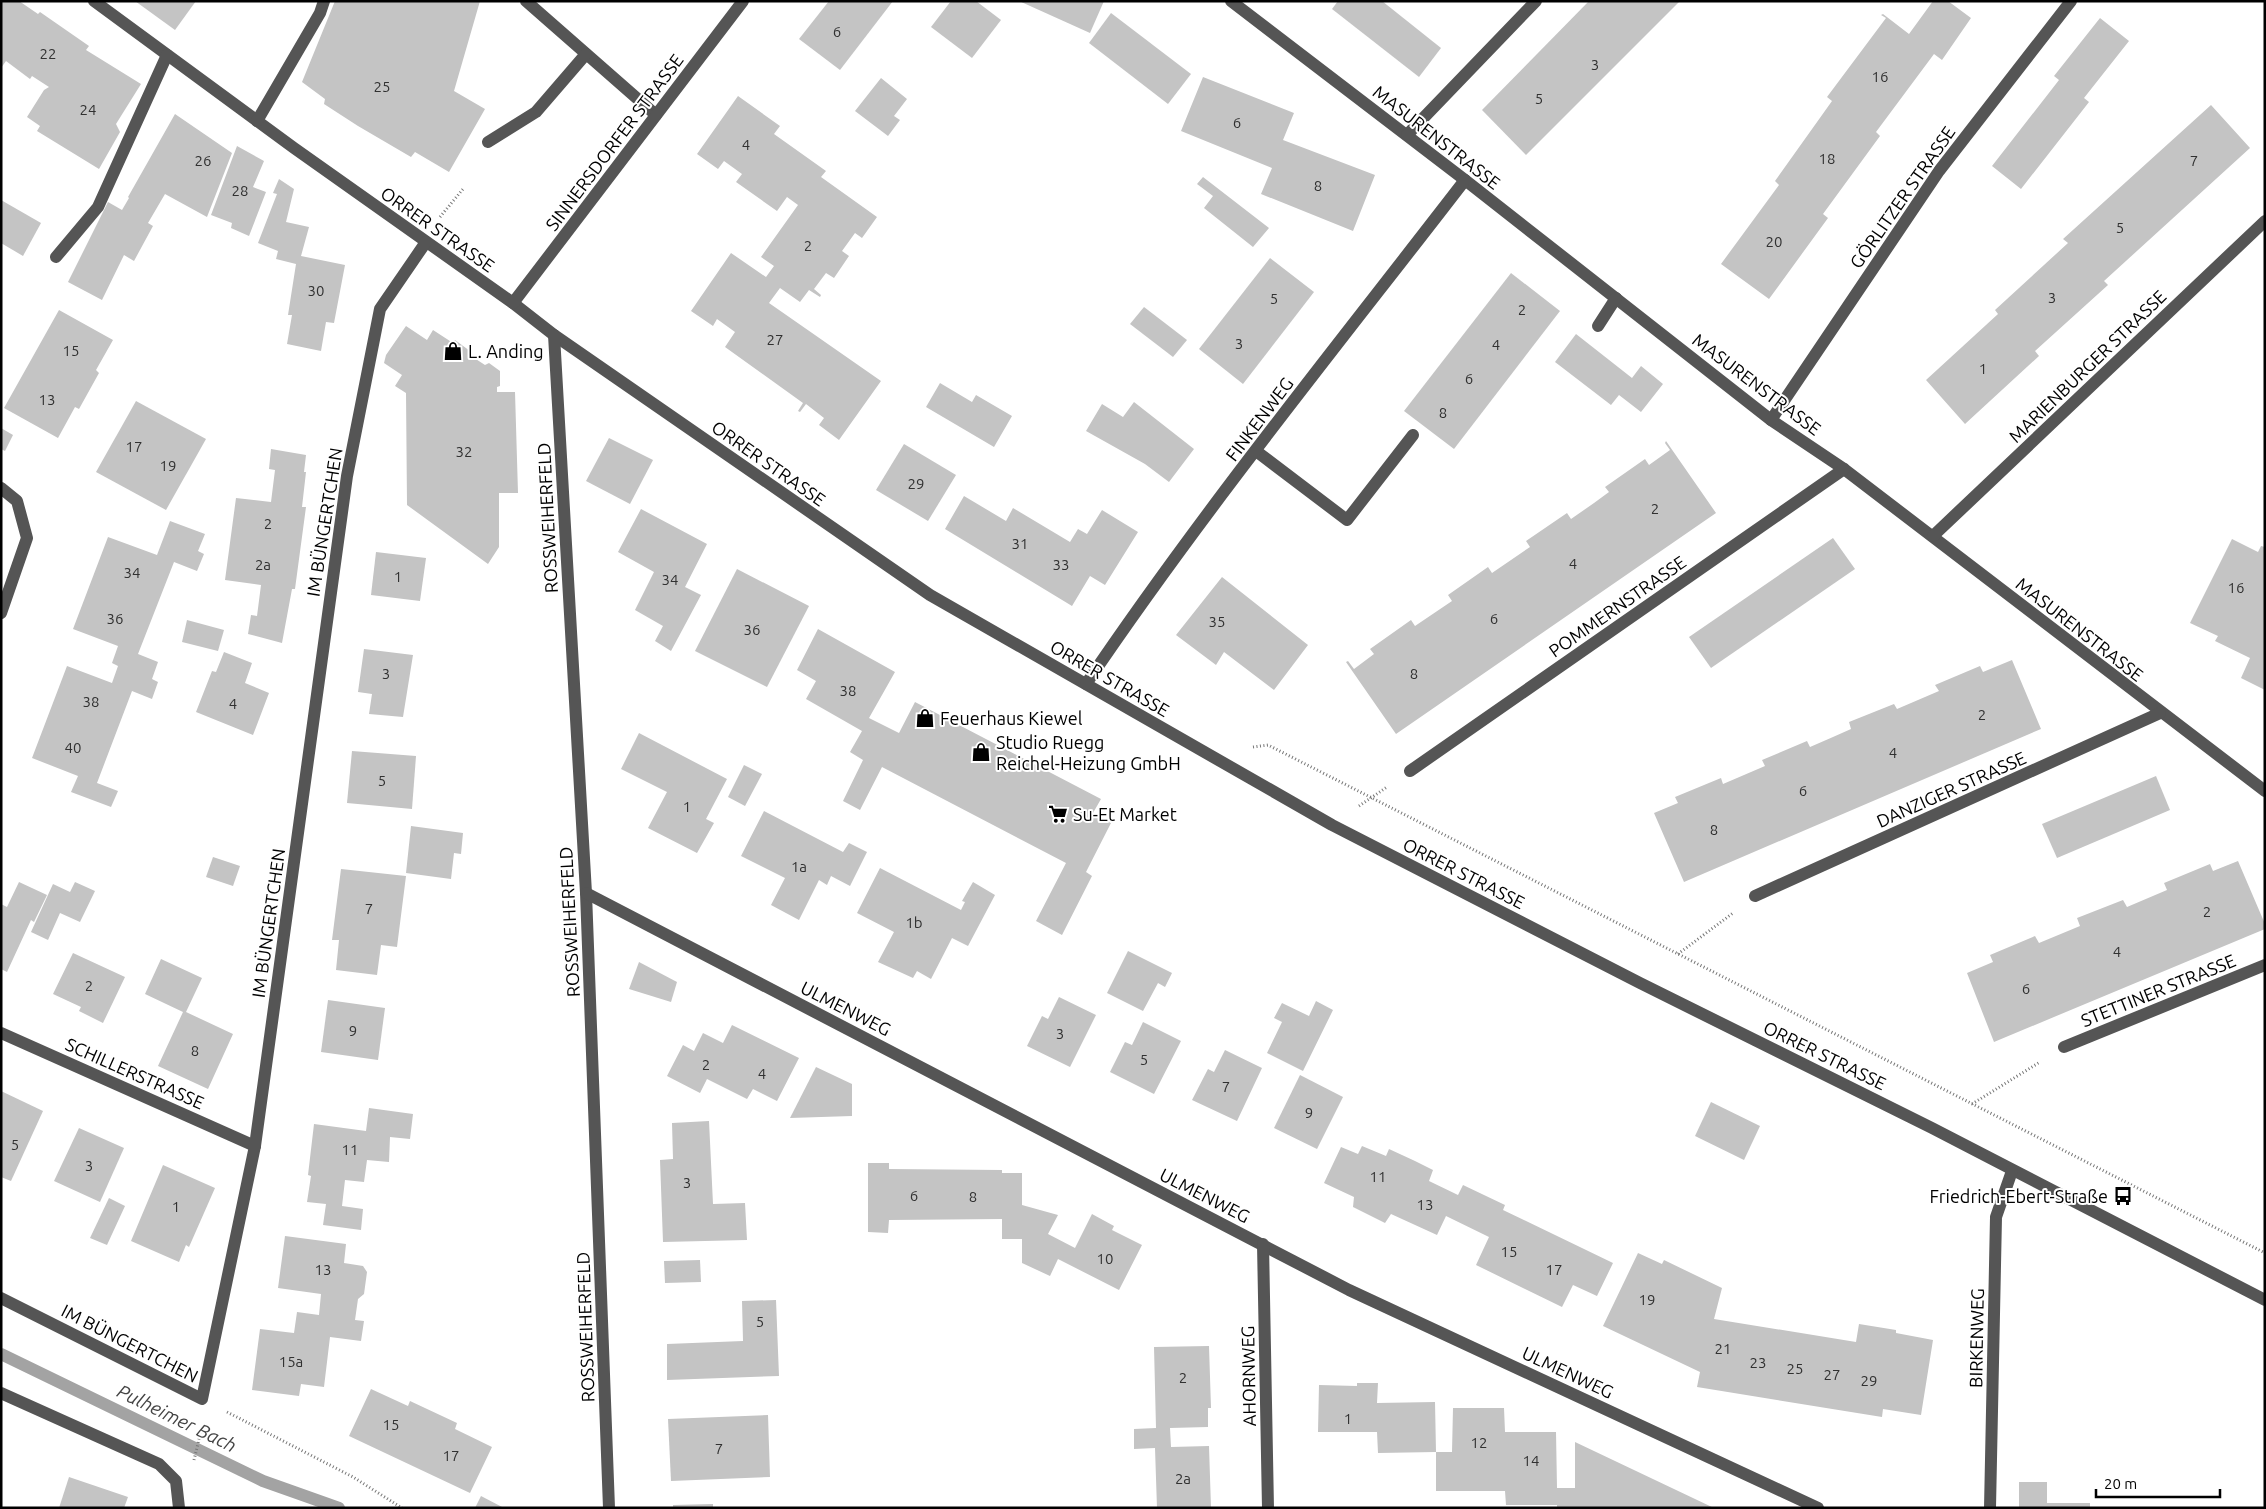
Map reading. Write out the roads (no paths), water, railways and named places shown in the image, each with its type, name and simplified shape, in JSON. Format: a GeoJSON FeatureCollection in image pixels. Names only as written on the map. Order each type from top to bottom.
{"type":"FeatureCollection","features":[{"type":"Feature","properties":{"kind":"street","name":"ORRER STRASSE"},"geometry":{"type":"LineString","coordinates":[[94,1],[257,121],[513,303],[554,335],[930,595],[1332,825],[2265,1300]]}},
{"type":"Feature","properties":{"kind":"street"},"geometry":{"type":"LineString","coordinates":[[257,121],[320,13],[324,1]]}},
{"type":"Feature","properties":{"kind":"street"},"geometry":{"type":"LineString","coordinates":[[526,1],[656,115]]}},
{"type":"Feature","properties":{"kind":"street","name":"SINNERSDORFER STRASSE"},"geometry":{"type":"LineString","coordinates":[[513,303],[743,1]]}},
{"type":"Feature","properties":{"kind":"street","name":"MASURENSTRASSE"},"geometry":{"type":"LineString","coordinates":[[1232,1],[1465,180],[1771,420],[1844,468],[2265,792]]}},
{"type":"Feature","properties":{"kind":"street"},"geometry":{"type":"LineString","coordinates":[[1406,135],[1536,1]]}},
{"type":"Feature","properties":{"kind":"street","name":"GÖRLITZER STRASSE"},"geometry":{"type":"LineString","coordinates":[[1771,420],[1939,171],[2071,1]]}},
{"type":"Feature","properties":{"kind":"street"},"geometry":{"type":"LineString","coordinates":[[488,142],[536,112],[586,54]]}},
{"type":"Feature","properties":{"kind":"street"},"geometry":{"type":"LineString","coordinates":[[56,257],[98,207],[167,55]]}},
{"type":"Feature","properties":{"kind":"street","name":"FINKENWEG"},"geometry":{"type":"LineString","coordinates":[[1086,684],[1120,634],[1256,451],[1465,180]]}},
{"type":"Feature","properties":{"kind":"street","name":"MARIENBURGER STRASSE"},"geometry":{"type":"LineString","coordinates":[[1933,536],[2265,221]]}},
{"type":"Feature","properties":{"kind":"street","name":"IM BÜNGERTCHEN"},"geometry":{"type":"LineString","coordinates":[[1,1298],[202,1399],[255,1146],[347,476],[380,309],[426,242]]}},
{"type":"Feature","properties":{"kind":"street"},"geometry":{"type":"LineString","coordinates":[[1598,326],[1616,298]]}},
{"type":"Feature","properties":{"kind":"street","name":"ROSSWEIHERFELD"},"geometry":{"type":"LineString","coordinates":[[554,335],[586,893],[609,1508]]}},
{"type":"Feature","properties":{"kind":"street"},"geometry":{"type":"LineString","coordinates":[[1256,451],[1347,520],[1413,435]]}},
{"type":"Feature","properties":{"kind":"street","name":"POMMERNSTRASSE"},"geometry":{"type":"LineString","coordinates":[[1410,771],[1844,468]]}},
{"type":"Feature","properties":{"kind":"street"},"geometry":{"type":"LineString","coordinates":[[1,488],[17,501],[27,538],[1,613]]}},
{"type":"Feature","properties":{"kind":"street","name":"DANZIGER STRASSE"},"geometry":{"type":"LineString","coordinates":[[1755,896],[2160,713]]}},
{"type":"Feature","properties":{"kind":"street","name":"ULMENWEG"},"geometry":{"type":"LineString","coordinates":[[586,893],[1349,1290],[1818,1508]]}},
{"type":"Feature","properties":{"kind":"street","name":"STETTINER STRASSE"},"geometry":{"type":"LineString","coordinates":[[2064,1047],[2265,965]]}},
{"type":"Feature","properties":{"kind":"street","name":"SCHILLERSTRASSE"},"geometry":{"type":"LineString","coordinates":[[1,1033],[255,1146]]}},
{"type":"Feature","properties":{"kind":"street","name":"BIRKENWEG"},"geometry":{"type":"LineString","coordinates":[[1990,1508],[1996,1218],[2012,1171]]}},
{"type":"Feature","properties":{"kind":"street","name":"AHORNWEG"},"geometry":{"type":"LineString","coordinates":[[1263,1244],[1268,1508]]}},
{"type":"Feature","properties":{"kind":"street"},"geometry":{"type":"LineString","coordinates":[[1,1393],[159,1464],[176,1481],[179,1508]]}},
{"type":"Feature","properties":{"kind":"waterway","name":"Pulheimer Bach"},"geometry":{"type":"LineString","coordinates":[[1,1354],[263,1481],[339,1508]]}},
{"type":"Feature","properties":{"kind":"place","name":"L. Anding"},"geometry":{"type":"Point","coordinates":[453,351]}},
{"type":"Feature","properties":{"kind":"place","name":"Feuerhaus Kiewel"},"geometry":{"type":"Point","coordinates":[925,718]}},
{"type":"Feature","properties":{"kind":"place","name":"Studio Ruegg Reichel-Heizung GmbH"},"geometry":{"type":"Point","coordinates":[981,752]}},
{"type":"Feature","properties":{"kind":"place","name":"Su-Et Market"},"geometry":{"type":"Point","coordinates":[1058,814]}},
{"type":"Feature","properties":{"kind":"place","name":"Friedrich-Ebert-Straße"},"geometry":{"type":"Point","coordinates":[2123,1196]}}]}
